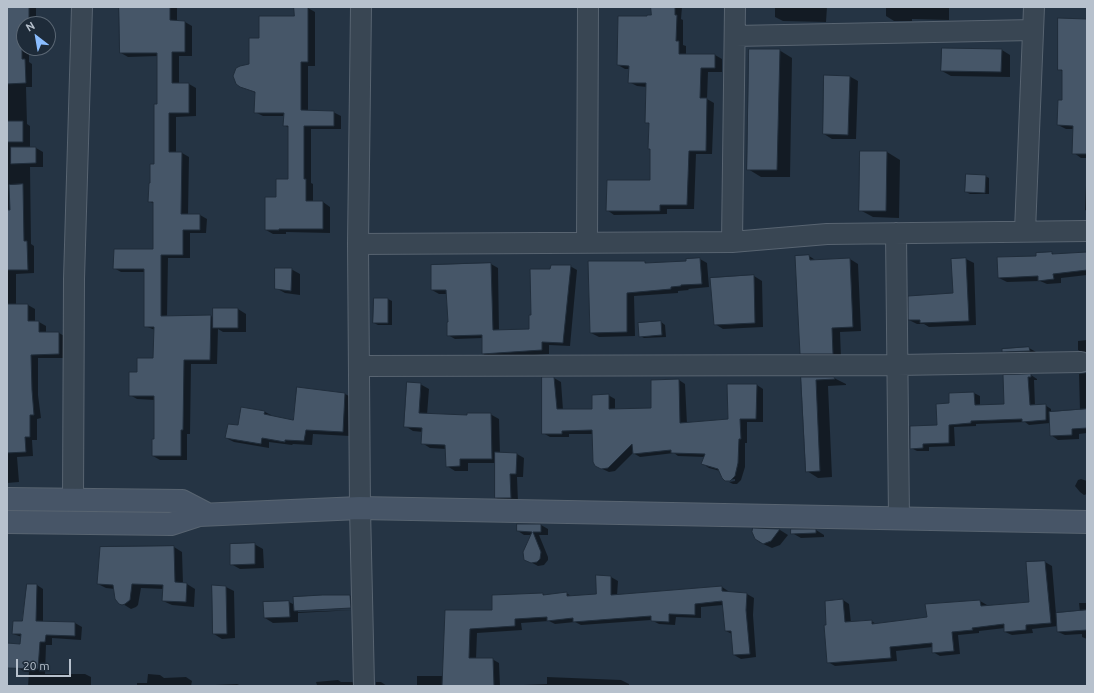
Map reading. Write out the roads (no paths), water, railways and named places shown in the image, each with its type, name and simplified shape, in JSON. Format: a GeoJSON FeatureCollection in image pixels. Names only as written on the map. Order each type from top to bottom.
{"type":"FeatureCollection","features":[{"type":"Feature","properties":{"kind":"street"},"geometry":{"type":"LineString","coordinates":[[73,499],[74,279],[82,7]]}},
{"type":"Feature","properties":{"kind":"street"},"geometry":{"type":"LineString","coordinates":[[362,7],[358,244],[360,508],[364,686]]}},
{"type":"Feature","properties":{"kind":"street"},"geometry":{"type":"LineString","coordinates":[[587,242],[588,7]]}},
{"type":"Feature","properties":{"kind":"street"},"geometry":{"type":"LineString","coordinates":[[732,242],[735,7]]}},
{"type":"Feature","properties":{"kind":"street"},"geometry":{"type":"LineString","coordinates":[[1025,230],[1034,7]]}},
{"type":"Feature","properties":{"kind":"street"},"geometry":{"type":"LineString","coordinates":[[734,36],[1033,30]]}},
{"type":"Feature","properties":{"kind":"street"},"geometry":{"type":"LineString","coordinates":[[358,244],[732,242],[827,234],[1025,230],[1087,231]]}},
{"type":"Feature","properties":{"kind":"street"},"geometry":{"type":"LineString","coordinates":[[896,233],[899,519]]}},
{"type":"Feature","properties":{"kind":"street"},"geometry":{"type":"LineString","coordinates":[[359,366],[897,365],[1081,362]]}},
{"type":"Feature","properties":{"kind":"street"},"geometry":{"type":"LineString","coordinates":[[7,499],[182,501],[205,513],[171,524],[7,522]]}},
{"type":"Feature","properties":{"kind":"street"},"geometry":{"type":"LineString","coordinates":[[199,515],[360,508],[1087,522]]}}]}
